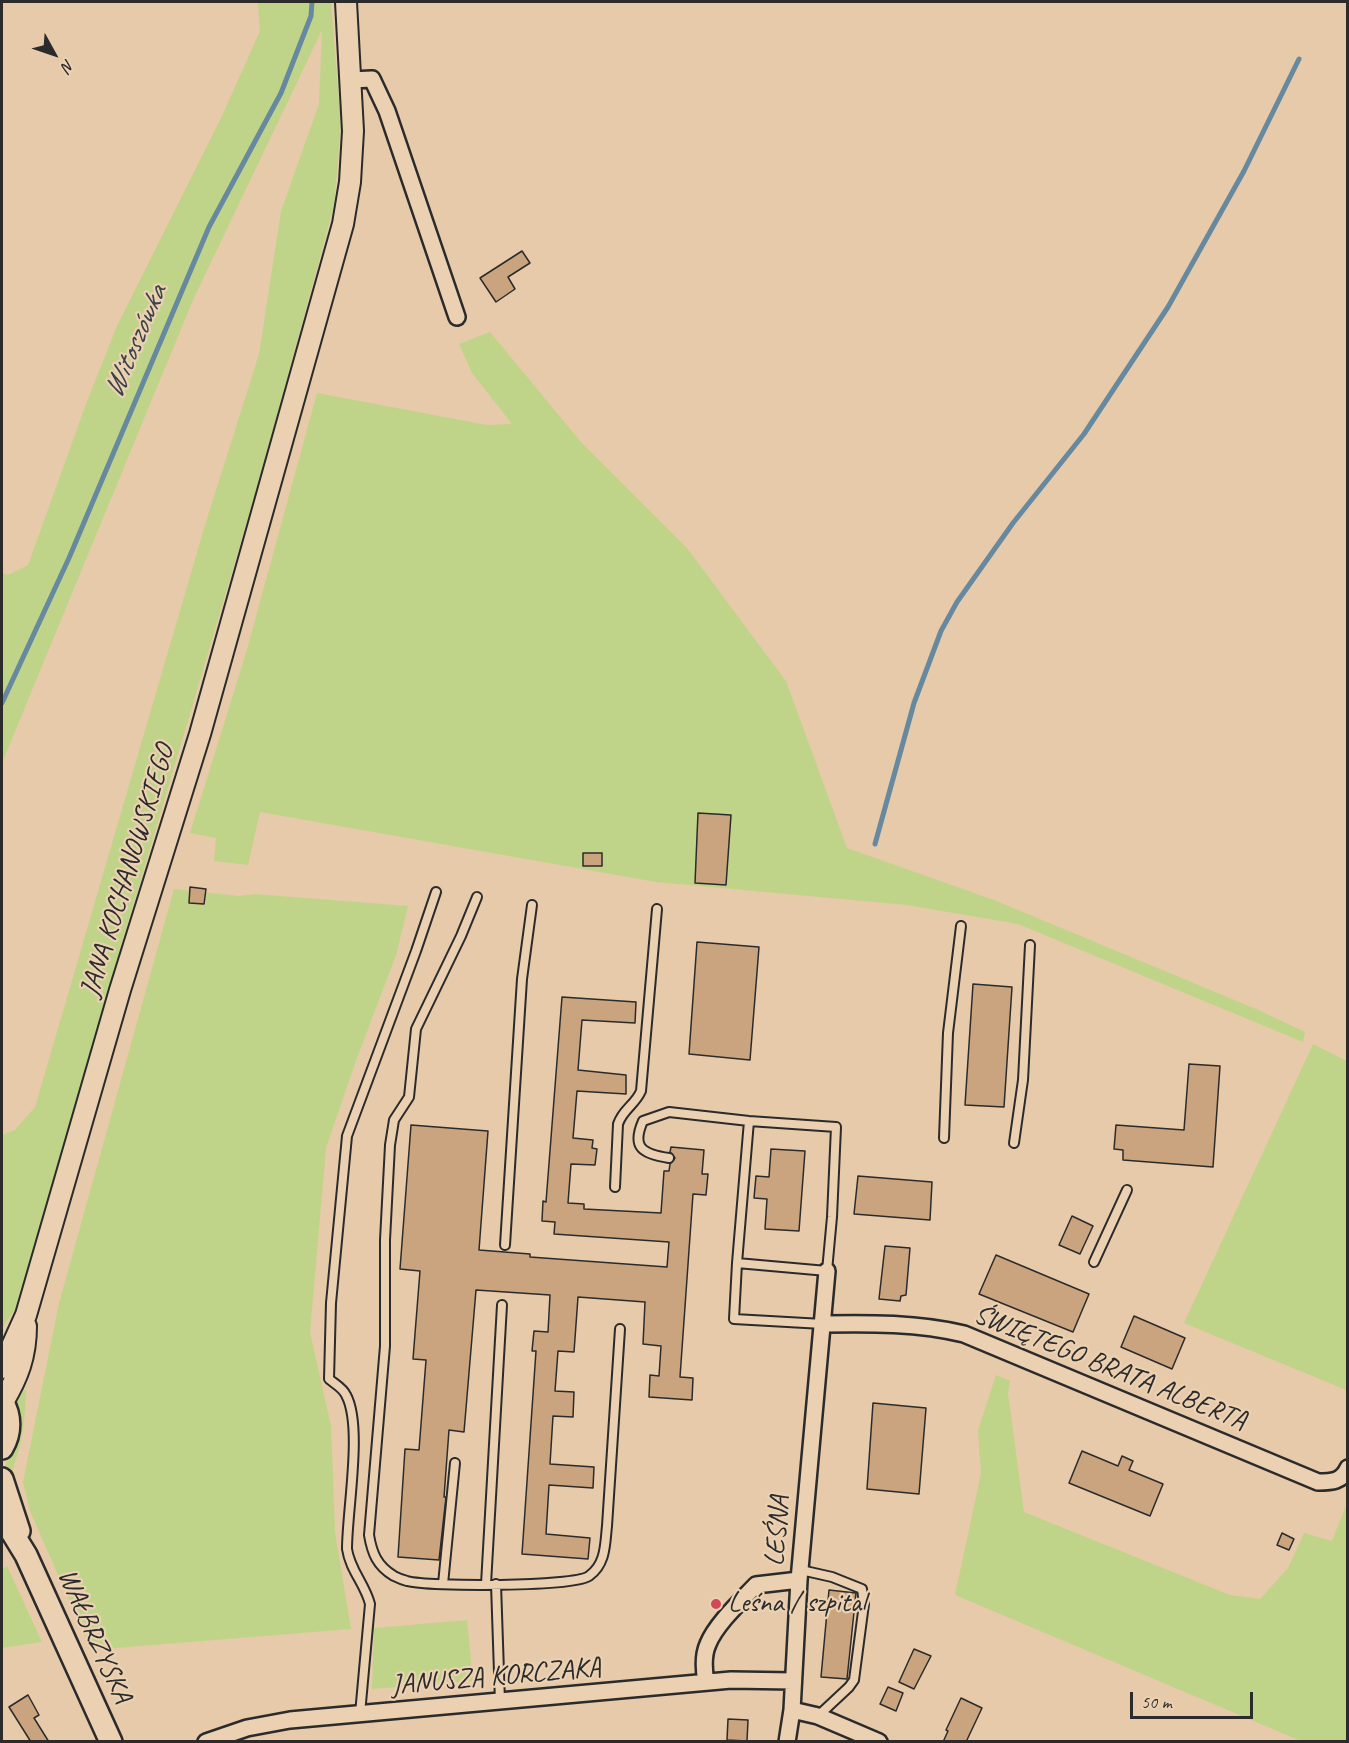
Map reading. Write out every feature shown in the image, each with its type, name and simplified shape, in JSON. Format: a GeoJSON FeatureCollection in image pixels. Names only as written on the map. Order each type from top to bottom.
{"type":"FeatureCollection","features":[{"type":"Feature","properties":{"kind":"main road"},"geometry":{"type":"LineString","coordinates":[[2,1402],[7,1411],[9,1429],[2,1448]]}},
{"type":"Feature","properties":{"kind":"main road","name":"WAŁBRZYSKA"},"geometry":{"type":"LineString","coordinates":[[2,1479],[26,1555],[111,1742]]}},
{"type":"Feature","properties":{"kind":"main road","name":"WAŁBRZYSKA"},"geometry":{"type":"LineString","coordinates":[[2,1516],[26,1555]]}},
{"type":"Feature","properties":{"kind":"street","name":"JANA KOCHANOWSKIEGO"},"geometry":{"type":"LineString","coordinates":[[2,1368],[26,1315],[123,980],[200,734],[343,224],[351,172],[353,131],[346,2]]}},
{"type":"Feature","properties":{"kind":"street"},"geometry":{"type":"LineString","coordinates":[[351,80],[372,79],[387,111],[457,317]]}},
{"type":"Feature","properties":{"kind":"street","name":"LEŚNA"},"geometry":{"type":"LineString","coordinates":[[787,1742],[792,1710],[800,1575],[827,1271]]}},
{"type":"Feature","properties":{"kind":"street"},"geometry":{"type":"LineString","coordinates":[[2,1402],[16,1380],[24,1358],[26,1315]]}},
{"type":"Feature","properties":{"kind":"street","name":"ŚWIĘTEGO BRATA ALBERTA"},"geometry":{"type":"LineString","coordinates":[[823,1324],[865,1323],[948,1330],[964,1334],[1318,1482],[1336,1481],[1347,1468]]}},
{"type":"Feature","properties":{"kind":"street"},"geometry":{"type":"LineString","coordinates":[[706,1682],[704,1669],[707,1645],[728,1614],[756,1585],[800,1575]]}},
{"type":"Feature","properties":{"kind":"street","name":"JANUSZA KORCZAKA"},"geometry":{"type":"LineString","coordinates":[[206,1742],[247,1728],[290,1720],[731,1680],[793,1681]]}},
{"type":"Feature","properties":{"kind":"street"},"geometry":{"type":"LineString","coordinates":[[792,1710],[818,1716],[879,1742]]}},
{"type":"Feature","properties":{"kind":"lane"},"geometry":{"type":"LineString","coordinates":[[360,1714],[370,1604],[367,1593],[349,1563],[347,1549],[354,1441],[352,1410],[345,1392],[329,1379],[331,1303],[339,1213],[347,1136],[436,892]]}},
{"type":"Feature","properties":{"kind":"lane"},"geometry":{"type":"LineString","coordinates":[[477,897],[461,936],[416,1029],[409,1097],[394,1120],[390,1145],[385,1240],[385,1346],[369,1535],[371,1550],[378,1564],[392,1575],[408,1582],[443,1584],[496,1584],[583,1579],[598,1568],[604,1556],[620,1329]]}},
{"type":"Feature","properties":{"kind":"lane"},"geometry":{"type":"LineString","coordinates":[[505,1245],[521,990],[532,905]]}},
{"type":"Feature","properties":{"kind":"lane"},"geometry":{"type":"LineString","coordinates":[[615,1187],[618,1124],[621,1114],[637,1099],[641,1091],[657,909]]}},
{"type":"Feature","properties":{"kind":"lane"},"geometry":{"type":"LineString","coordinates":[[944,1138],[948,1033],[961,926]]}},
{"type":"Feature","properties":{"kind":"lane"},"geometry":{"type":"LineString","coordinates":[[1014,1143],[1023,1080],[1030,945]]}},
{"type":"Feature","properties":{"kind":"lane"},"geometry":{"type":"LineString","coordinates":[[669,1158],[654,1156],[644,1151],[638,1142],[643,1121],[669,1112],[749,1121],[836,1127],[827,1271],[737,1263]]}},
{"type":"Feature","properties":{"kind":"lane"},"geometry":{"type":"LineString","coordinates":[[749,1121],[734,1320],[823,1324]]}},
{"type":"Feature","properties":{"kind":"lane"},"geometry":{"type":"LineString","coordinates":[[1094,1262],[1127,1190]]}},
{"type":"Feature","properties":{"kind":"lane"},"geometry":{"type":"LineString","coordinates":[[486,1584],[502,1305]]}},
{"type":"Feature","properties":{"kind":"lane"},"geometry":{"type":"LineString","coordinates":[[443,1584],[455,1463]]}},
{"type":"Feature","properties":{"kind":"lane"},"geometry":{"type":"LineString","coordinates":[[800,1575],[832,1577],[862,1589],[864,1604],[854,1680],[818,1716]]}},
{"type":"Feature","properties":{"kind":"lane"},"geometry":{"type":"LineString","coordinates":[[496,1584],[500,1702]]}},
{"type":"Feature","properties":{"kind":"green space"},"geometry":{"type":"Polygon","coordinates":[[[258,2],[331,2],[341,125],[334,206],[257,488],[122,943],[19,1304],[2,1328],[2,1135],[15,1130],[35,1107],[205,525],[259,354],[281,211],[319,104],[322,30],[193,300],[2,763],[2,573],[8,575],[28,565],[86,404],[117,326],[221,118],[260,31],[258,2]]]}},
{"type":"Feature","properties":{"kind":"green space"},"geometry":{"type":"Polygon","coordinates":[[[490,332],[581,442],[687,548],[786,681],[847,848],[994,900],[1256,1009],[1305,1032],[1303,1042],[1018,924],[907,905],[656,882],[260,812],[248,865],[214,861],[216,838],[190,833],[246,653],[317,393],[487,425],[512,424],[472,373],[459,344],[490,332]]]}},
{"type":"Feature","properties":{"kind":"green space"},"geometry":{"type":"Polygon","coordinates":[[[174,889],[239,896],[255,894],[408,906],[396,955],[326,1148],[310,1332],[331,1426],[335,1532],[351,1629],[91,1650],[30,1511],[23,1482],[59,1303],[174,889]]]}},
{"type":"Feature","properties":{"kind":"green space"},"geometry":{"type":"Polygon","coordinates":[[[1313,1044],[1347,1061],[1348,1386],[1346,1390],[1184,1323],[1313,1044]]]}},
{"type":"Feature","properties":{"kind":"green space"},"geometry":{"type":"Polygon","coordinates":[[[996,1375],[1010,1381],[1008,1393],[1024,1512],[1230,1595],[1260,1599],[1288,1568],[1304,1533],[1332,1541],[1347,1503],[1347,1741],[1301,1741],[955,1595],[981,1473],[978,1430],[996,1375]]]}},
{"type":"Feature","properties":{"kind":"green space"},"geometry":{"type":"Polygon","coordinates":[[[20,1386],[26,1391],[22,1435],[14,1466],[10,1476],[6,1477],[6,1464],[11,1449],[16,1401],[20,1386]]]}},
{"type":"Feature","properties":{"kind":"green space"},"geometry":{"type":"Polygon","coordinates":[[[7,1566],[42,1642],[2,1648],[2,1570],[7,1566]]]}},
{"type":"Feature","properties":{"kind":"green space"},"geometry":{"type":"Polygon","coordinates":[[[467,1620],[473,1681],[372,1689],[374,1628],[467,1620]]]}},
{"type":"Feature","properties":{"kind":"building"},"geometry":{"type":"Polygon","coordinates":[[[522,251],[530,263],[508,277],[515,289],[496,302],[480,278],[522,251]]]}},
{"type":"Feature","properties":{"kind":"building"},"geometry":{"type":"Polygon","coordinates":[[[698,813],[731,815],[726,885],[695,883],[698,813]]]}},
{"type":"Feature","properties":{"kind":"building"},"geometry":{"type":"Polygon","coordinates":[[[583,853],[602,853],[602,866],[583,866],[583,853]]]}},
{"type":"Feature","properties":{"kind":"building"},"geometry":{"type":"Polygon","coordinates":[[[190,887],[206,889],[204,904],[189,903],[190,887]]]}},
{"type":"Feature","properties":{"kind":"building"},"geometry":{"type":"Polygon","coordinates":[[[697,942],[759,947],[750,1060],[689,1054],[697,942]]]}},
{"type":"Feature","properties":{"kind":"building"},"geometry":{"type":"Polygon","coordinates":[[[973,984],[1012,987],[1004,1107],[965,1105],[973,984]]]}},
{"type":"Feature","properties":{"kind":"building"},"geometry":{"type":"Polygon","coordinates":[[[562,997],[636,1002],[635,1023],[582,1020],[578,1070],[626,1075],[626,1094],[577,1091],[573,1138],[593,1140],[592,1148],[597,1149],[595,1165],[571,1164],[568,1203],[584,1204],[584,1209],[661,1213],[664,1171],[669,1171],[670,1164],[675,1158],[670,1152],[671,1147],[704,1150],[702,1174],[708,1174],[706,1195],[693,1194],[680,1377],[693,1378],[692,1400],[649,1397],[650,1375],[659,1376],[661,1346],[643,1344],[645,1302],[578,1297],[574,1352],[558,1351],[555,1391],[574,1392],[573,1417],[553,1416],[550,1464],[594,1467],[593,1488],[549,1485],[546,1534],[590,1538],[588,1559],[522,1554],[536,1351],[532,1351],[534,1331],[548,1332],[550,1295],[476,1290],[464,1432],[449,1430],[444,1497],[446,1497],[439,1560],[398,1557],[405,1449],[419,1450],[426,1360],[413,1359],[420,1271],[400,1269],[411,1125],[488,1131],[479,1250],[530,1254],[530,1257],[667,1267],[669,1242],[554,1234],[555,1222],[542,1221],[543,1201],[546,1202],[562,997]]]}},
{"type":"Feature","properties":{"kind":"building"},"geometry":{"type":"Polygon","coordinates":[[[1189,1064],[1220,1066],[1213,1167],[1123,1160],[1123,1150],[1114,1149],[1116,1125],[1184,1130],[1189,1064]]]}},
{"type":"Feature","properties":{"kind":"building"},"geometry":{"type":"Polygon","coordinates":[[[771,1149],[805,1151],[799,1231],[765,1229],[767,1199],[754,1198],[756,1176],[769,1177],[771,1149]]]}},
{"type":"Feature","properties":{"kind":"building"},"geometry":{"type":"Polygon","coordinates":[[[858,1176],[932,1182],[930,1220],[854,1214],[858,1176]]]}},
{"type":"Feature","properties":{"kind":"building"},"geometry":{"type":"Polygon","coordinates":[[[1072,1216],[1093,1226],[1080,1254],[1059,1245],[1072,1216]]]}},
{"type":"Feature","properties":{"kind":"building"},"geometry":{"type":"Polygon","coordinates":[[[885,1246],[910,1248],[906,1295],[901,1296],[900,1301],[879,1299],[885,1246]]]}},
{"type":"Feature","properties":{"kind":"building"},"geometry":{"type":"Polygon","coordinates":[[[996,1255],[1089,1294],[1073,1332],[979,1294],[996,1255]]]}},
{"type":"Feature","properties":{"kind":"building"},"geometry":{"type":"Polygon","coordinates":[[[1134,1316],[1185,1338],[1172,1369],[1121,1347],[1134,1316]]]}},
{"type":"Feature","properties":{"kind":"building"},"geometry":{"type":"Polygon","coordinates":[[[873,1403],[926,1408],[919,1494],[867,1489],[873,1403]]]}},
{"type":"Feature","properties":{"kind":"building"},"geometry":{"type":"Polygon","coordinates":[[[1082,1451],[1118,1466],[1122,1456],[1133,1461],[1129,1470],[1163,1484],[1150,1516],[1069,1483],[1082,1451]]]}},
{"type":"Feature","properties":{"kind":"building"},"geometry":{"type":"Polygon","coordinates":[[[1282,1533],[1294,1539],[1289,1550],[1277,1545],[1282,1533]]]}},
{"type":"Feature","properties":{"kind":"building"},"geometry":{"type":"Polygon","coordinates":[[[829,1590],[856,1593],[847,1679],[821,1677],[829,1590]]]}},
{"type":"Feature","properties":{"kind":"building"},"geometry":{"type":"Polygon","coordinates":[[[914,1649],[931,1656],[914,1689],[899,1682],[914,1649]]]}},
{"type":"Feature","properties":{"kind":"building"},"geometry":{"type":"Polygon","coordinates":[[[888,1687],[903,1693],[896,1711],[880,1704],[888,1687]]]}},
{"type":"Feature","properties":{"kind":"building"},"geometry":{"type":"Polygon","coordinates":[[[28,1695],[39,1715],[34,1718],[49,1742],[31,1742],[9,1707],[28,1695]]]}},
{"type":"Feature","properties":{"kind":"building"},"geometry":{"type":"Polygon","coordinates":[[[961,1698],[982,1708],[966,1742],[943,1742],[948,1731],[946,1730],[961,1698]]]}},
{"type":"Feature","properties":{"kind":"building"},"geometry":{"type":"Polygon","coordinates":[[[728,1719],[748,1720],[747,1741],[727,1740],[728,1719]]]}},
{"type":"Feature","properties":{"kind":"waterway","name":"Witoszówka"},"geometry":{"type":"LineString","coordinates":[[2,703],[69,558],[209,227],[281,93],[311,16],[312,2]]}},
{"type":"Feature","properties":{"kind":"waterway"},"geometry":{"type":"LineString","coordinates":[[875,844],[914,703],[941,631],[957,602],[1013,523],[1084,434],[1168,307],[1244,171],[1299,59]]}},
{"type":"Feature","properties":{"kind":"place","name":"Leśna / szpital"},"geometry":{"type":"Point","coordinates":[716,1604]}}]}
